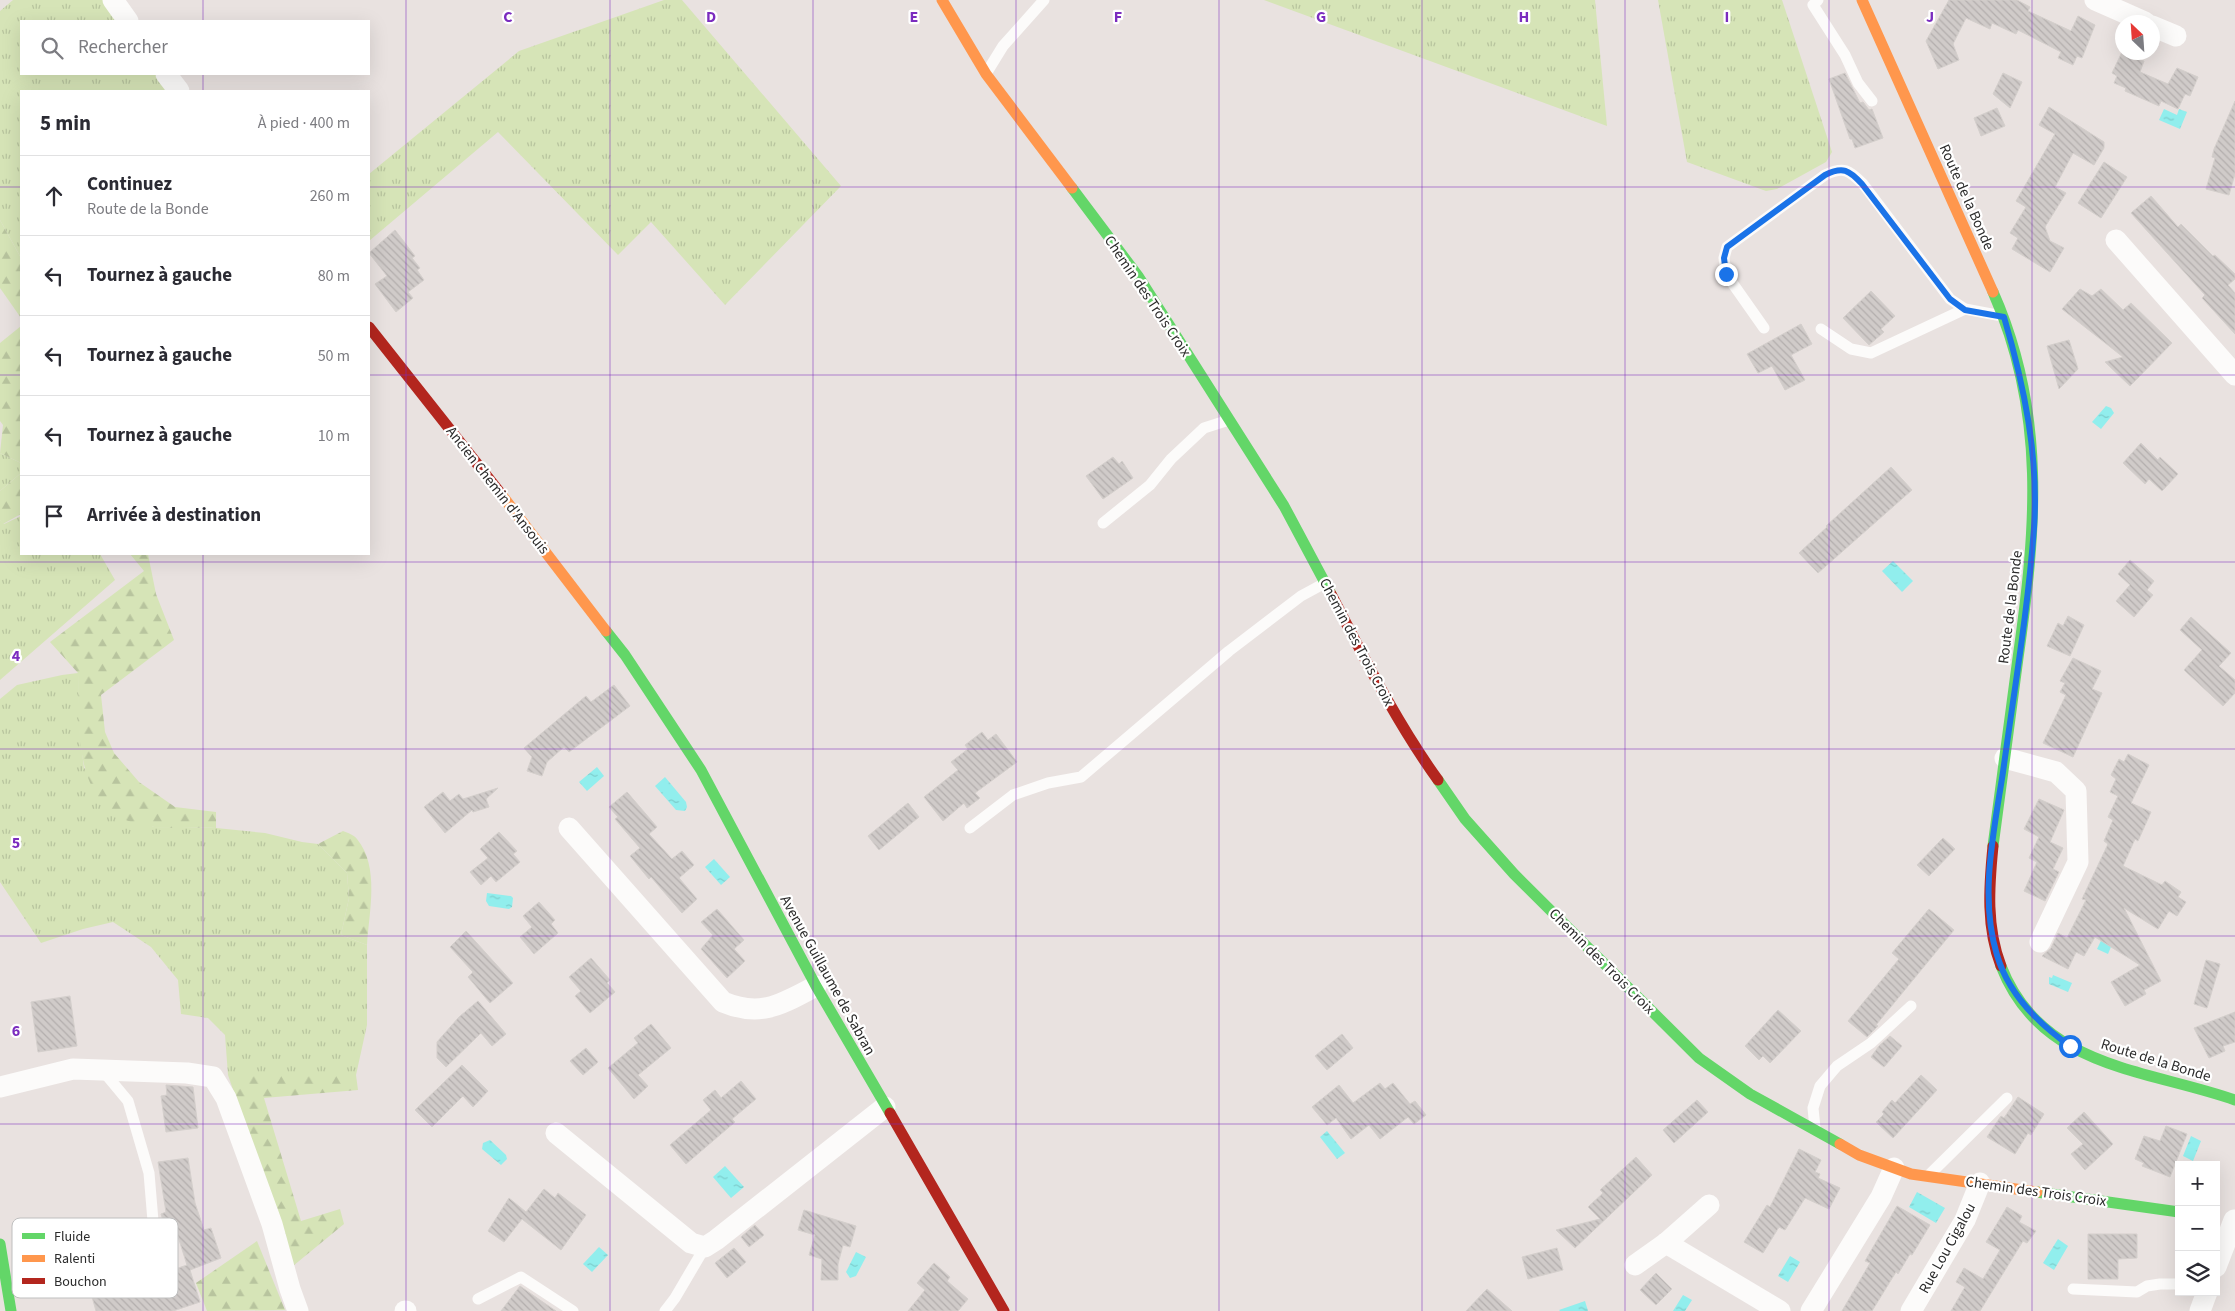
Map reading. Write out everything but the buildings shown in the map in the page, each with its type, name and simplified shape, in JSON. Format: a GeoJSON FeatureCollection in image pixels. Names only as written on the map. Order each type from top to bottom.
{"type":"FeatureCollection","features":[{"type":"Feature","properties":{"kind":"street"},"geometry":{"type":"LineString","coordinates":[[113,0],[127,20]]}},
{"type":"Feature","properties":{"kind":"street","name":"Chemin des Trois Croix"},"geometry":{"type":"LineString","coordinates":[[942,0],[986,74],[1138,276],[1284,506],[1384,694],[1423,760],[1466,819],[1509,869],[1699,1058],[1750,1094],[1858,1155],[1911,1174],[2175,1211]]}},
{"type":"Feature","properties":{"kind":"street","name":"Route de la Bonde"},"geometry":{"type":"LineString","coordinates":[[1862,0],[2004,317],[2024,390],[2034,485],[2034,528],[2027,601],[1990,880],[1990,919],[1997,956],[2011,985],[2046,1029],[2070,1046],[2106,1063],[2235,1100]]}},
{"type":"Feature","properties":{"kind":"street"},"geometry":{"type":"LineString","coordinates":[[2096,0],[2130,15]]}},
{"type":"Feature","properties":{"kind":"street"},"geometry":{"type":"LineString","coordinates":[[2160,29],[2176,36]]}},
{"type":"Feature","properties":{"kind":"street"},"geometry":{"type":"LineString","coordinates":[[167,75],[178,90]]}},
{"type":"Feature","properties":{"kind":"street"},"geometry":{"type":"LineString","coordinates":[[2116,240],[2235,375]]}},
{"type":"Feature","properties":{"kind":"street","name":"Ancien Chemin d'Ansouis"},"geometry":{"type":"LineString","coordinates":[[370,328],[477,462],[625,654]]}},
{"type":"Feature","properties":{"kind":"street","name":"Avenue Guillaume de Sabran"},"geometry":{"type":"LineString","coordinates":[[625,654],[701,770],[816,986],[1004,1311]]}},
{"type":"Feature","properties":{"kind":"street"},"geometry":{"type":"LineString","coordinates":[[2005,758],[2056,772],[2076,791],[2078,862],[2040,942]]}},
{"type":"Feature","properties":{"kind":"street"},"geometry":{"type":"LineString","coordinates":[[569,828],[723,1002],[739,1009],[762,1010],[777,1006],[816,986]]}},
{"type":"Feature","properties":{"kind":"street"},"geometry":{"type":"LineString","coordinates":[[0,1088],[73,1069],[187,1074],[213,1077],[226,1098],[268,1215],[298,1311]]}},
{"type":"Feature","properties":{"kind":"street"},"geometry":{"type":"LineString","coordinates":[[556,1133],[690,1243],[705,1246],[724,1234],[885,1107]]}},
{"type":"Feature","properties":{"kind":"street"},"geometry":{"type":"LineString","coordinates":[[1811,1311],[1881,1197],[1894,1168]]}},
{"type":"Feature","properties":{"kind":"street","name":"Rue Lou Cigalou"},"geometry":{"type":"LineString","coordinates":[[1911,1311],[1965,1220],[1980,1183]]}},
{"type":"Feature","properties":{"kind":"street"},"geometry":{"type":"LineString","coordinates":[[1635,1266],[1666,1243],[1709,1205]]}},
{"type":"Feature","properties":{"kind":"street"},"geometry":{"type":"LineString","coordinates":[[2220,1251],[2228,1219]]}},
{"type":"Feature","properties":{"kind":"street"},"geometry":{"type":"LineString","coordinates":[[1666,1243],[1780,1311]]}},
{"type":"Feature","properties":{"kind":"street"},"geometry":{"type":"LineString","coordinates":[[0,1244],[11,1311]]}},
{"type":"Feature","properties":{"kind":"street"},"geometry":{"type":"LineString","coordinates":[[2200,1311],[2206,1296]]}},
{"type":"Feature","properties":{"kind":"lane"},"geometry":{"type":"LineString","coordinates":[[986,74],[1003,46],[1044,0]]}},
{"type":"Feature","properties":{"kind":"lane"},"geometry":{"type":"LineString","coordinates":[[1818,0],[1814,5],[1845,55],[1858,84],[1872,101]]}},
{"type":"Feature","properties":{"kind":"lane"},"geometry":{"type":"LineString","coordinates":[[1764,328],[1726,274],[1724,258],[1727,247],[1825,175],[1836,170],[1850,172],[1862,184],[1950,299],[1965,310],[2004,317]]}},
{"type":"Feature","properties":{"kind":"lane"},"geometry":{"type":"LineString","coordinates":[[1821,328],[1851,349],[1871,353],[1965,310]]}},
{"type":"Feature","properties":{"kind":"lane"},"geometry":{"type":"LineString","coordinates":[[1103,523],[1150,485],[1171,459],[1204,428],[1229,420]]}},
{"type":"Feature","properties":{"kind":"lane"},"geometry":{"type":"LineString","coordinates":[[970,828],[1013,795],[1048,783],[1081,777],[1229,651],[1301,596],[1325,583]]}},
{"type":"Feature","properties":{"kind":"lane"},"geometry":{"type":"LineString","coordinates":[[1815,1130],[1812,1108],[1820,1086],[1837,1066],[1871,1043],[1911,1006]]}},
{"type":"Feature","properties":{"kind":"lane"},"geometry":{"type":"LineString","coordinates":[[103,1071],[128,1101],[149,1173],[153,1218]]}},
{"type":"Feature","properties":{"kind":"lane"},"geometry":{"type":"LineString","coordinates":[[1928,1176],[2007,1098]]}},
{"type":"Feature","properties":{"kind":"lane"},"geometry":{"type":"LineString","coordinates":[[665,1311],[705,1246]]}},
{"type":"Feature","properties":{"kind":"lane"},"geometry":{"type":"LineString","coordinates":[[478,1299],[521,1277],[573,1311]]}},
{"type":"Feature","properties":{"kind":"lane"},"geometry":{"type":"LineString","coordinates":[[2073,1289],[2136,1292],[2147,1286],[2175,1284]]}},
{"type":"Feature","properties":{"kind":"green space"},"geometry":{"type":"Polygon","coordinates":[[[13,0],[103,0],[117,20],[20,20],[20,75],[158,75],[169,90],[20,90],[20,256],[0,220],[0,11],[13,0]]]}},
{"type":"Feature","properties":{"kind":"green space"},"geometry":{"type":"Polygon","coordinates":[[[664,0],[682,0],[841,186],[725,305],[651,222],[618,255],[498,132],[370,240],[370,173],[519,51],[664,0]]]}},
{"type":"Feature","properties":{"kind":"green space"},"geometry":{"type":"Polygon","coordinates":[[[1264,0],[1595,0],[1607,126],[1264,0]]]}},
{"type":"Feature","properties":{"kind":"green space"},"geometry":{"type":"Polygon","coordinates":[[[1658,0],[1782,0],[1832,152],[1826,162],[1777,189],[1766,191],[1687,162],[1658,0]]]}},
{"type":"Feature","properties":{"kind":"green space"},"geometry":{"type":"Polygon","coordinates":[[[0,220],[20,256],[20,317],[0,288],[0,220]]]}},
{"type":"Feature","properties":{"kind":"green space"},"geometry":{"type":"Polygon","coordinates":[[[20,327],[20,463],[0,453],[3,425],[0,421],[0,343],[20,327]]]}},
{"type":"Feature","properties":{"kind":"green space"},"geometry":{"type":"Polygon","coordinates":[[[0,453],[20,463],[20,474],[0,491],[0,453]]]}},
{"type":"Feature","properties":{"kind":"green space"},"geometry":{"type":"Polygon","coordinates":[[[20,474],[20,515],[3,524],[0,520],[0,491],[20,474]]]}},
{"type":"Feature","properties":{"kind":"green space"},"geometry":{"type":"Polygon","coordinates":[[[20,516],[20,555],[101,555],[115,580],[0,680],[0,520],[4,524],[20,516]]]}},
{"type":"Feature","properties":{"kind":"green space"},"geometry":{"type":"Polygon","coordinates":[[[131,555],[148,555],[156,594],[174,640],[101,695],[105,732],[114,753],[139,782],[175,807],[216,812],[216,828],[162,828],[141,825],[112,812],[98,797],[89,779],[83,759],[78,715],[78,673],[50,642],[144,571],[131,555]]]}},
{"type":"Feature","properties":{"kind":"green space"},"geometry":{"type":"Polygon","coordinates":[[[78,673],[80,736],[84,768],[153,827],[216,828],[265,833],[318,844],[347,873],[349,898],[341,935],[367,945],[367,1025],[356,1075],[228,1075],[225,1035],[208,1018],[181,1014],[178,980],[151,947],[113,922],[83,929],[41,943],[0,882],[0,699],[17,685],[78,673]]]}},
{"type":"Feature","properties":{"kind":"green space"},"geometry":{"type":"Polygon","coordinates":[[[343,831],[357,839],[369,863],[371,904],[367,945],[341,935],[349,898],[347,873],[318,844],[343,831]]]}},
{"type":"Feature","properties":{"kind":"green space"},"geometry":{"type":"Polygon","coordinates":[[[228,1075],[356,1075],[358,1090],[264,1098],[301,1221],[340,1209],[344,1224],[293,1266],[228,1075]]]}},
{"type":"Feature","properties":{"kind":"green space"},"geometry":{"type":"Polygon","coordinates":[[[257,1241],[285,1310],[207,1311],[196,1283],[257,1241]]]}},
{"type":"Feature","properties":{"kind":"water"},"geometry":{"type":"Polygon","coordinates":[[[2164,109],[2177,115],[2179,109],[2187,112],[2180,129],[2159,120],[2164,109]]]}},
{"type":"Feature","properties":{"kind":"water"},"geometry":{"type":"Polygon","coordinates":[[[2106,406],[2111,408],[2114,413],[2101,429],[2092,422],[2106,406]]]}},
{"type":"Feature","properties":{"kind":"water"},"geometry":{"type":"Polygon","coordinates":[[[1893,561],[1913,581],[1902,592],[1882,571],[1893,561]]]}},
{"type":"Feature","properties":{"kind":"water"},"geometry":{"type":"Polygon","coordinates":[[[597,767],[604,776],[587,791],[579,782],[597,767]]]}},
{"type":"Feature","properties":{"kind":"water"},"geometry":{"type":"Polygon","coordinates":[[[665,777],[686,802],[687,807],[685,811],[676,810],[655,786],[665,777]]]}},
{"type":"Feature","properties":{"kind":"water"},"geometry":{"type":"Polygon","coordinates":[[[714,859],[730,877],[721,885],[705,867],[714,859]]]}},
{"type":"Feature","properties":{"kind":"water"},"geometry":{"type":"Polygon","coordinates":[[[487,893],[511,896],[513,898],[512,907],[509,909],[489,906],[486,901],[487,893]]]}},
{"type":"Feature","properties":{"kind":"water"},"geometry":{"type":"Polygon","coordinates":[[[2106,930],[2116,935],[2108,954],[2097,949],[2106,930]]]}},
{"type":"Feature","properties":{"kind":"water"},"geometry":{"type":"Polygon","coordinates":[[[2053,975],[2072,983],[2068,992],[2049,984],[2049,977],[2052,978],[2053,975]]]}},
{"type":"Feature","properties":{"kind":"water"},"geometry":{"type":"Polygon","coordinates":[[[1327,1131],[1345,1153],[1337,1159],[1320,1137],[1327,1131]]]}},
{"type":"Feature","properties":{"kind":"water"},"geometry":{"type":"Polygon","coordinates":[[[2191,1136],[2201,1141],[2193,1161],[2183,1156],[2191,1136]]]}},
{"type":"Feature","properties":{"kind":"water"},"geometry":{"type":"Polygon","coordinates":[[[490,1140],[506,1155],[507,1159],[501,1165],[482,1149],[483,1143],[490,1140]]]}},
{"type":"Feature","properties":{"kind":"water"},"geometry":{"type":"Polygon","coordinates":[[[725,1166],[744,1187],[731,1198],[713,1177],[725,1166]]]}},
{"type":"Feature","properties":{"kind":"water"},"geometry":{"type":"Polygon","coordinates":[[[1917,1192],[1945,1208],[1936,1223],[1909,1207],[1917,1192]]]}},
{"type":"Feature","properties":{"kind":"water"},"geometry":{"type":"Polygon","coordinates":[[[2058,1239],[2068,1246],[2054,1270],[2043,1263],[2058,1239]]]}},
{"type":"Feature","properties":{"kind":"water"},"geometry":{"type":"Polygon","coordinates":[[[599,1247],[608,1255],[592,1272],[583,1264],[599,1247]]]}},
{"type":"Feature","properties":{"kind":"water"},"geometry":{"type":"Polygon","coordinates":[[[856,1252],[866,1257],[856,1276],[850,1278],[846,1272],[856,1252]]]}},
{"type":"Feature","properties":{"kind":"water"},"geometry":{"type":"Polygon","coordinates":[[[1790,1256],[1800,1262],[1788,1282],[1778,1276],[1790,1256]]]}},
{"type":"Feature","properties":{"kind":"water"},"geometry":{"type":"Polygon","coordinates":[[[1683,1295],[1692,1300],[1685,1311],[1673,1311],[1683,1295]]]}},
{"type":"Feature","properties":{"kind":"water"},"geometry":{"type":"Polygon","coordinates":[[[1585,1301],[1588,1311],[1559,1310],[1585,1301]]]}},
{"type":"Feature","properties":{"kind":"traffic: fast"},"geometry":{"type":"LineString","coordinates":[[1072,188],[1138,276],[1284,506],[1331,594]]}},
{"type":"Feature","properties":{"kind":"traffic: fast"},"geometry":{"type":"LineString","coordinates":[[1993,292],[2010,337],[2022,382],[2029,427],[2032,473],[2029,564],[1993,846]]}},
{"type":"Feature","properties":{"kind":"traffic: fast"},"geometry":{"type":"LineString","coordinates":[[606,631],[625,655],[701,770],[816,986],[890,1113]]}},
{"type":"Feature","properties":{"kind":"traffic: fast"},"geometry":{"type":"LineString","coordinates":[[1438,780],[1465,819],[1514,874],[1699,1058],[1750,1094],[1840,1144]]}},
{"type":"Feature","properties":{"kind":"traffic: fast"},"geometry":{"type":"LineString","coordinates":[[2001,966],[2019,1000],[2042,1026],[2069,1045],[2100,1060],[2133,1071],[2235,1100]]}},
{"type":"Feature","properties":{"kind":"traffic: fast"},"geometry":{"type":"LineString","coordinates":[[2037,1192],[2175,1211]]}},
{"type":"Feature","properties":{"kind":"traffic: fast"},"geometry":{"type":"LineString","coordinates":[[0,1244],[11,1311]]}},
{"type":"Feature","properties":{"kind":"traffic: slow"},"geometry":{"type":"LineString","coordinates":[[942,0],[986,74],[1072,188]]}},
{"type":"Feature","properties":{"kind":"traffic: slow"},"geometry":{"type":"LineString","coordinates":[[1862,0],[1993,292]]}},
{"type":"Feature","properties":{"kind":"traffic: slow"},"geometry":{"type":"LineString","coordinates":[[501,494],[606,631]]}},
{"type":"Feature","properties":{"kind":"traffic: slow"},"geometry":{"type":"LineString","coordinates":[[1840,1144],[1859,1155],[1911,1174],[2037,1192]]}},
{"type":"Feature","properties":{"kind":"traffic: jam"},"geometry":{"type":"LineString","coordinates":[[370,328],[501,494]]}},
{"type":"Feature","properties":{"kind":"traffic: jam"},"geometry":{"type":"LineString","coordinates":[[1331,594],[1394,712],[1438,780]]}},
{"type":"Feature","properties":{"kind":"traffic: jam"},"geometry":{"type":"LineString","coordinates":[[1993,846],[1990,907],[1993,937],[2001,966]]}},
{"type":"Feature","properties":{"kind":"traffic: jam"},"geometry":{"type":"LineString","coordinates":[[890,1113],[1004,1311]]}},
{"type":"Feature","properties":{"kind":"route"},"geometry":{"type":"LineString","coordinates":[[1726,274],[1724,258],[1727,247],[1825,175],[1836,170],[1850,172],[1862,184],[1950,299],[1965,310],[2004,317],[2024,390],[2034,485],[2034,528],[2027,601],[1994,831],[1990,880],[1990,919],[1997,956],[2011,985],[2046,1029],[2070,1046]]}}]}
